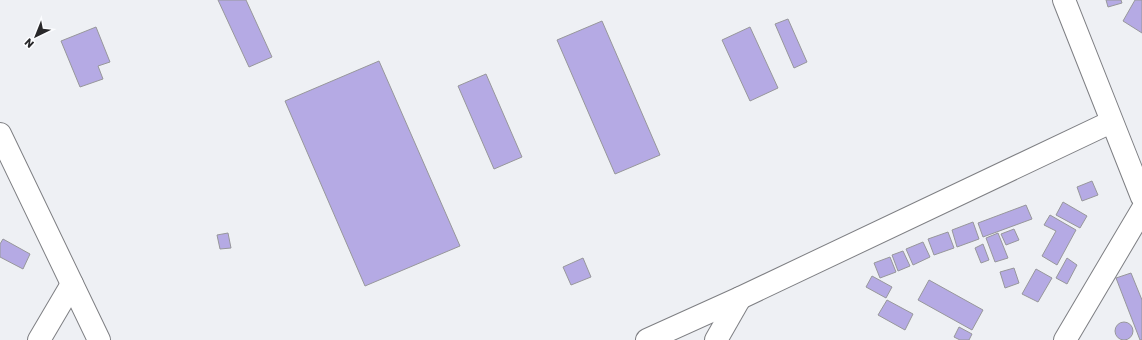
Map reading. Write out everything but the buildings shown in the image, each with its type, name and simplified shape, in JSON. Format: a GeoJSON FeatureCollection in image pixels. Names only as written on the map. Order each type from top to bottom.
{"type":"FeatureCollection","features":[{"type":"Feature","properties":{"kind":"street"},"geometry":{"type":"LineString","coordinates":[[1064,0],[1111,122],[1142,197]]}},
{"type":"Feature","properties":{"kind":"street"},"geometry":{"type":"LineString","coordinates":[[648,340],[1111,122]]}},
{"type":"Feature","properties":{"kind":"street"},"geometry":{"type":"LineString","coordinates":[[0,134],[99,340]]}},
{"type":"Feature","properties":{"kind":"street"},"geometry":{"type":"LineString","coordinates":[[1066,340],[1142,210]]}},
{"type":"Feature","properties":{"kind":"street"},"geometry":{"type":"LineString","coordinates":[[39,340],[72,284]]}},
{"type":"Feature","properties":{"kind":"street"},"geometry":{"type":"LineString","coordinates":[[716,340],[740,298]]}}]}
